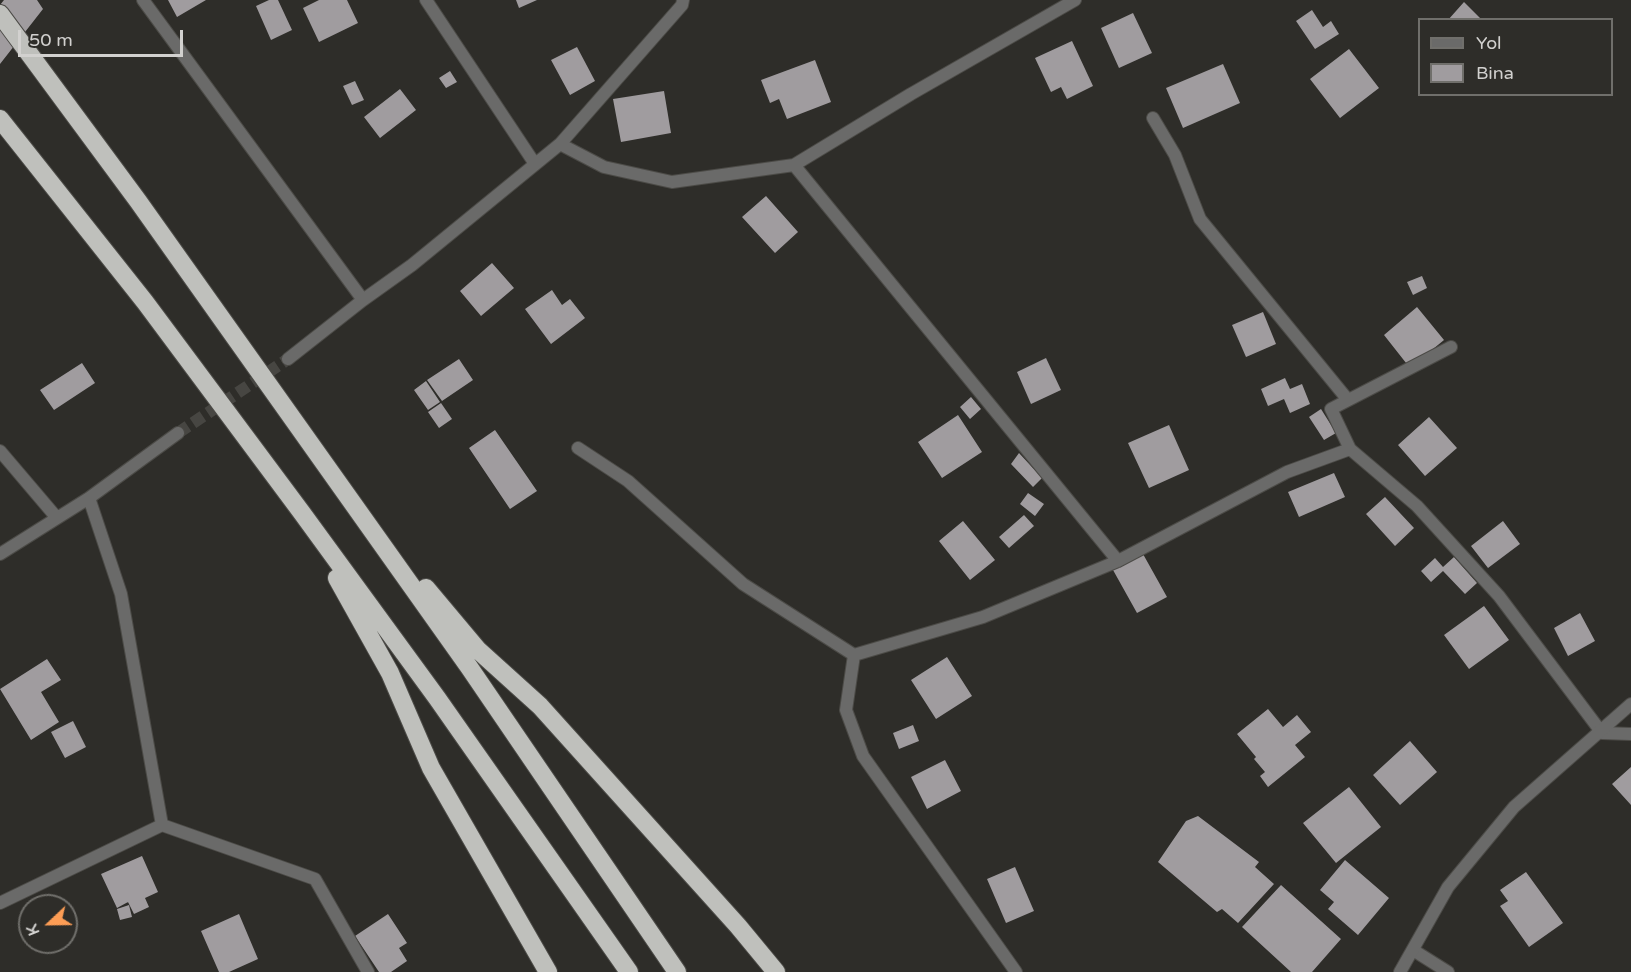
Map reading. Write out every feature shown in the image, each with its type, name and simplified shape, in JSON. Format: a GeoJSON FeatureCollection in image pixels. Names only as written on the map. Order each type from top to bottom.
{"type":"FeatureCollection","features":[{"type":"Feature","properties":{"kind":"highway"},"geometry":{"type":"LineString","coordinates":[[0,14],[138,201],[469,667],[677,972]]}},
{"type":"Feature","properties":{"kind":"highway"},"geometry":{"type":"LineString","coordinates":[[0,119],[145,303],[302,513],[437,698],[629,972]]}},
{"type":"Feature","properties":{"kind":"highway"},"geometry":{"type":"LineString","coordinates":[[335,478],[478,650],[540,706],[738,926],[776,972]]}},
{"type":"Feature","properties":{"kind":"highway"},"geometry":{"type":"LineString","coordinates":[[302,513],[390,673],[431,768],[548,972]]}},
{"type":"Feature","properties":{"kind":"street"},"geometry":{"type":"LineString","coordinates":[[143,0],[363,300]]}},
{"type":"Feature","properties":{"kind":"street"},"geometry":{"type":"LineString","coordinates":[[426,0],[535,164]]}},
{"type":"Feature","properties":{"kind":"street"},"geometry":{"type":"LineString","coordinates":[[288,359],[412,265],[560,144],[682,4],[683,0]]}},
{"type":"Feature","properties":{"kind":"street"},"geometry":{"type":"LineString","coordinates":[[560,144],[604,167],[672,182],[794,165],[911,94],[1075,0]]}},
{"type":"Feature","properties":{"kind":"street"},"geometry":{"type":"LineString","coordinates":[[1153,118],[1175,155],[1200,219],[1348,400]]}},
{"type":"Feature","properties":{"kind":"street"},"geometry":{"type":"LineString","coordinates":[[794,165],[1118,561]]}},
{"type":"Feature","properties":{"kind":"street"},"geometry":{"type":"LineString","coordinates":[[1451,347],[1331,409],[1350,449],[1417,507],[1499,596],[1600,731],[1631,734]]}},
{"type":"Feature","properties":{"kind":"street"},"geometry":{"type":"LineString","coordinates":[[0,554],[89,498],[178,433]]}},
{"type":"Feature","properties":{"kind":"street"},"geometry":{"type":"LineString","coordinates":[[578,448],[628,481],[742,584],[854,655],[983,617],[1118,561],[1287,472],[1350,449]]}},
{"type":"Feature","properties":{"kind":"street"},"geometry":{"type":"LineString","coordinates":[[0,451],[57,518]]}},
{"type":"Feature","properties":{"kind":"street"},"geometry":{"type":"LineString","coordinates":[[89,498],[121,594],[162,825]]}},
{"type":"Feature","properties":{"kind":"street"},"geometry":{"type":"LineString","coordinates":[[854,655],[846,710],[863,756],[1017,972]]}},
{"type":"Feature","properties":{"kind":"street"},"geometry":{"type":"LineString","coordinates":[[1401,972],[1448,887],[1514,807],[1631,704]]}},
{"type":"Feature","properties":{"kind":"street"},"geometry":{"type":"LineString","coordinates":[[0,903],[162,825],[315,879],[368,972]]}},
{"type":"Feature","properties":{"kind":"street"},"geometry":{"type":"LineString","coordinates":[[1413,950],[1448,972]]}},
{"type":"Feature","properties":{"kind":"building"},"geometry":{"type":"Polygon","coordinates":[[[4,0],[37,0],[43,9],[0,64],[0,5],[4,0]]]}},
{"type":"Feature","properties":{"kind":"building"},"geometry":{"type":"Polygon","coordinates":[[[168,0],[206,0],[177,17],[168,0]]]}},
{"type":"Feature","properties":{"kind":"building"},"geometry":{"type":"Polygon","coordinates":[[[269,0],[278,0],[292,30],[271,40],[256,6],[269,0]]]}},
{"type":"Feature","properties":{"kind":"building"},"geometry":{"type":"Polygon","coordinates":[[[319,0],[347,0],[358,23],[319,42],[303,8],[319,0]]]}},
{"type":"Feature","properties":{"kind":"building"},"geometry":{"type":"Polygon","coordinates":[[[516,0],[537,0],[519,8],[516,0]]]}},
{"type":"Feature","properties":{"kind":"building"},"geometry":{"type":"Polygon","coordinates":[[[1464,2],[1480,18],[1450,18],[1464,2]]]}},
{"type":"Feature","properties":{"kind":"building"},"geometry":{"type":"Polygon","coordinates":[[[1312,10],[1323,27],[1331,21],[1339,34],[1315,49],[1296,21],[1312,10]]]}},
{"type":"Feature","properties":{"kind":"building"},"geometry":{"type":"Polygon","coordinates":[[[1133,13],[1152,53],[1119,68],[1101,28],[1133,13]]]}},
{"type":"Feature","properties":{"kind":"building"},"geometry":{"type":"Polygon","coordinates":[[[1072,41],[1093,86],[1067,99],[1061,87],[1051,92],[1035,58],[1072,41]]]}},
{"type":"Feature","properties":{"kind":"building"},"geometry":{"type":"Polygon","coordinates":[[[577,47],[595,81],[570,95],[551,60],[577,47]]]}},
{"type":"Feature","properties":{"kind":"building"},"geometry":{"type":"Polygon","coordinates":[[[1349,49],[1379,88],[1340,118],[1310,79],[1349,49]]]}},
{"type":"Feature","properties":{"kind":"building"},"geometry":{"type":"Polygon","coordinates":[[[815,60],[831,102],[787,119],[779,99],[770,103],[761,80],[815,60]]]}},
{"type":"Feature","properties":{"kind":"building"},"geometry":{"type":"Polygon","coordinates":[[[1223,64],[1240,103],[1183,128],[1166,88],[1223,64]]]}},
{"type":"Feature","properties":{"kind":"building"},"geometry":{"type":"Polygon","coordinates":[[[450,71],[457,82],[446,88],[439,78],[450,71]]]}},
{"type":"Feature","properties":{"kind":"building"},"geometry":{"type":"Polygon","coordinates":[[[355,81],[364,100],[352,105],[343,86],[355,81]]]}},
{"type":"Feature","properties":{"kind":"building"},"geometry":{"type":"Polygon","coordinates":[[[400,89],[416,110],[380,138],[364,117],[400,89]]]}},
{"type":"Feature","properties":{"kind":"building"},"geometry":{"type":"Polygon","coordinates":[[[664,91],[671,133],[621,142],[613,99],[664,91]]]}},
{"type":"Feature","properties":{"kind":"building"},"geometry":{"type":"Polygon","coordinates":[[[766,196],[798,232],[775,253],[742,217],[766,196]]]}},
{"type":"Feature","properties":{"kind":"building"},"geometry":{"type":"Polygon","coordinates":[[[492,263],[514,288],[481,316],[460,291],[492,263]]]}},
{"type":"Feature","properties":{"kind":"building"},"geometry":{"type":"Polygon","coordinates":[[[1422,276],[1427,288],[1413,295],[1407,282],[1422,276]]]}},
{"type":"Feature","properties":{"kind":"building"},"geometry":{"type":"Polygon","coordinates":[[[552,290],[562,305],[570,299],[585,318],[551,344],[525,309],[552,290]]]}},
{"type":"Feature","properties":{"kind":"building"},"geometry":{"type":"Polygon","coordinates":[[[1417,307],[1444,340],[1410,368],[1384,335],[1417,307]]]}},
{"type":"Feature","properties":{"kind":"building"},"geometry":{"type":"Polygon","coordinates":[[[1263,312],[1276,344],[1246,357],[1232,325],[1263,312]]]}},
{"type":"Feature","properties":{"kind":"building"},"geometry":{"type":"Polygon","coordinates":[[[1046,358],[1061,390],[1031,404],[1017,372],[1046,358]]]}},
{"type":"Feature","properties":{"kind":"building"},"geometry":{"type":"Polygon","coordinates":[[[459,359],[473,380],[442,401],[427,380],[459,359]]]}},
{"type":"Feature","properties":{"kind":"building"},"geometry":{"type":"Polygon","coordinates":[[[82,363],[95,383],[54,410],[40,390],[82,363]]]}},
{"type":"Feature","properties":{"kind":"building"},"geometry":{"type":"Polygon","coordinates":[[[1285,378],[1290,389],[1302,384],[1310,404],[1290,413],[1284,399],[1268,406],[1261,389],[1285,378]]]}},
{"type":"Feature","properties":{"kind":"building"},"geometry":{"type":"Polygon","coordinates":[[[426,381],[440,402],[428,410],[414,390],[426,381]]]}},
{"type":"Feature","properties":{"kind":"building"},"geometry":{"type":"Polygon","coordinates":[[[971,397],[981,409],[970,419],[960,407],[971,397]]]}},
{"type":"Feature","properties":{"kind":"building"},"geometry":{"type":"Polygon","coordinates":[[[441,403],[452,419],[439,428],[428,412],[441,403]]]}},
{"type":"Feature","properties":{"kind":"building"},"geometry":{"type":"Polygon","coordinates":[[[1321,409],[1336,433],[1324,440],[1309,417],[1321,409]]]}},
{"type":"Feature","properties":{"kind":"building"},"geometry":{"type":"Polygon","coordinates":[[[958,415],[982,452],[942,478],[918,442],[958,415]]]}},
{"type":"Feature","properties":{"kind":"building"},"geometry":{"type":"Polygon","coordinates":[[[1429,417],[1457,448],[1425,476],[1398,445],[1429,417]]]}},
{"type":"Feature","properties":{"kind":"building"},"geometry":{"type":"Polygon","coordinates":[[[1169,425],[1189,470],[1149,488],[1128,443],[1169,425]]]}},
{"type":"Feature","properties":{"kind":"building"},"geometry":{"type":"Polygon","coordinates":[[[495,430],[537,491],[510,509],[469,448],[495,430]]]}},
{"type":"Feature","properties":{"kind":"building"},"geometry":{"type":"Polygon","coordinates":[[[1019,453],[1042,478],[1033,487],[1011,464],[1019,453]]]}},
{"type":"Feature","properties":{"kind":"building"},"geometry":{"type":"Polygon","coordinates":[[[1334,473],[1345,497],[1299,517],[1288,492],[1334,473]]]}},
{"type":"Feature","properties":{"kind":"building"},"geometry":{"type":"Polygon","coordinates":[[[1028,493],[1044,504],[1035,516],[1020,504],[1028,493]]]}},
{"type":"Feature","properties":{"kind":"building"},"geometry":{"type":"Polygon","coordinates":[[[1385,497],[1414,528],[1395,546],[1366,514],[1385,497]]]}},
{"type":"Feature","properties":{"kind":"building"},"geometry":{"type":"Polygon","coordinates":[[[1024,515],[1034,526],[1009,548],[999,537],[1024,515]]]}},
{"type":"Feature","properties":{"kind":"building"},"geometry":{"type":"Polygon","coordinates":[[[963,521],[995,560],[970,580],[939,541],[963,521]]]}},
{"type":"Feature","properties":{"kind":"building"},"geometry":{"type":"Polygon","coordinates":[[[1503,521],[1520,544],[1488,568],[1471,546],[1503,521]]]}},
{"type":"Feature","properties":{"kind":"building"},"geometry":{"type":"Polygon","coordinates":[[[1143,554],[1167,597],[1137,613],[1113,570],[1143,554]]]}},
{"type":"Feature","properties":{"kind":"building"},"geometry":{"type":"Polygon","coordinates":[[[1454,557],[1477,583],[1465,594],[1443,571],[1431,582],[1421,571],[1435,558],[1443,567],[1454,557]]]}},
{"type":"Feature","properties":{"kind":"building"},"geometry":{"type":"Polygon","coordinates":[[[1484,606],[1509,640],[1469,669],[1444,635],[1484,606]]]}},
{"type":"Feature","properties":{"kind":"building"},"geometry":{"type":"Polygon","coordinates":[[[1580,613],[1595,641],[1568,656],[1554,628],[1580,613]]]}},
{"type":"Feature","properties":{"kind":"building"},"geometry":{"type":"Polygon","coordinates":[[[947,657],[972,696],[936,719],[911,680],[947,657]]]}},
{"type":"Feature","properties":{"kind":"building"},"geometry":{"type":"Polygon","coordinates":[[[47,659],[61,680],[41,692],[59,722],[31,740],[0,689],[47,659]]]}},
{"type":"Feature","properties":{"kind":"building"},"geometry":{"type":"Polygon","coordinates":[[[1268,709],[1283,727],[1297,715],[1311,732],[1295,745],[1305,757],[1268,787],[1260,776],[1265,772],[1237,734],[1268,709]]]}},
{"type":"Feature","properties":{"kind":"building"},"geometry":{"type":"Polygon","coordinates":[[[73,721],[86,747],[65,758],[51,732],[73,721]]]}},
{"type":"Feature","properties":{"kind":"building"},"geometry":{"type":"Polygon","coordinates":[[[913,725],[919,741],[899,749],[893,733],[913,725]]]}},
{"type":"Feature","properties":{"kind":"building"},"geometry":{"type":"Polygon","coordinates":[[[1410,741],[1437,772],[1400,805],[1373,775],[1410,741]]]}},
{"type":"Feature","properties":{"kind":"building"},"geometry":{"type":"Polygon","coordinates":[[[945,760],[961,791],[927,809],[911,777],[945,760]]]}},
{"type":"Feature","properties":{"kind":"building"},"geometry":{"type":"Polygon","coordinates":[[[1631,767],[1631,805],[1612,784],[1631,767]]]}},
{"type":"Feature","properties":{"kind":"building"},"geometry":{"type":"Polygon","coordinates":[[[1349,787],[1381,827],[1336,863],[1303,823],[1349,787]]]}},
{"type":"Feature","properties":{"kind":"building"},"geometry":{"type":"Polygon","coordinates":[[[1198,816],[1259,862],[1255,867],[1274,884],[1238,923],[1222,909],[1217,912],[1158,862],[1186,821],[1198,816]]]}},
{"type":"Feature","properties":{"kind":"building"},"geometry":{"type":"Polygon","coordinates":[[[142,856],[158,892],[145,898],[149,907],[134,914],[128,902],[117,908],[101,874],[142,856]]]}},
{"type":"Feature","properties":{"kind":"building"},"geometry":{"type":"Polygon","coordinates":[[[1345,860],[1389,898],[1358,935],[1328,909],[1334,902],[1320,890],[1345,860]]]}},
{"type":"Feature","properties":{"kind":"building"},"geometry":{"type":"Polygon","coordinates":[[[1015,867],[1034,911],[1006,923],[987,879],[1015,867]]]}},
{"type":"Feature","properties":{"kind":"building"},"geometry":{"type":"Polygon","coordinates":[[[1526,872],[1563,923],[1529,947],[1500,906],[1508,901],[1500,890],[1526,872]]]}},
{"type":"Feature","properties":{"kind":"building"},"geometry":{"type":"Polygon","coordinates":[[[1281,885],[1341,939],[1312,972],[1291,972],[1242,927],[1281,885]]]}},
{"type":"Feature","properties":{"kind":"building"},"geometry":{"type":"Polygon","coordinates":[[[129,905],[132,917],[120,920],[117,909],[129,905]]]}},
{"type":"Feature","properties":{"kind":"building"},"geometry":{"type":"Polygon","coordinates":[[[239,914],[258,959],[229,972],[219,972],[201,931],[239,914]]]}},
{"type":"Feature","properties":{"kind":"building"},"geometry":{"type":"Polygon","coordinates":[[[388,914],[407,943],[399,948],[407,961],[391,972],[379,972],[355,936],[388,914]]]}},
{"type":"Feature","properties":{"kind":"tunnel"},"geometry":{"type":"LineString","coordinates":[[178,433],[288,359]]}}]}
